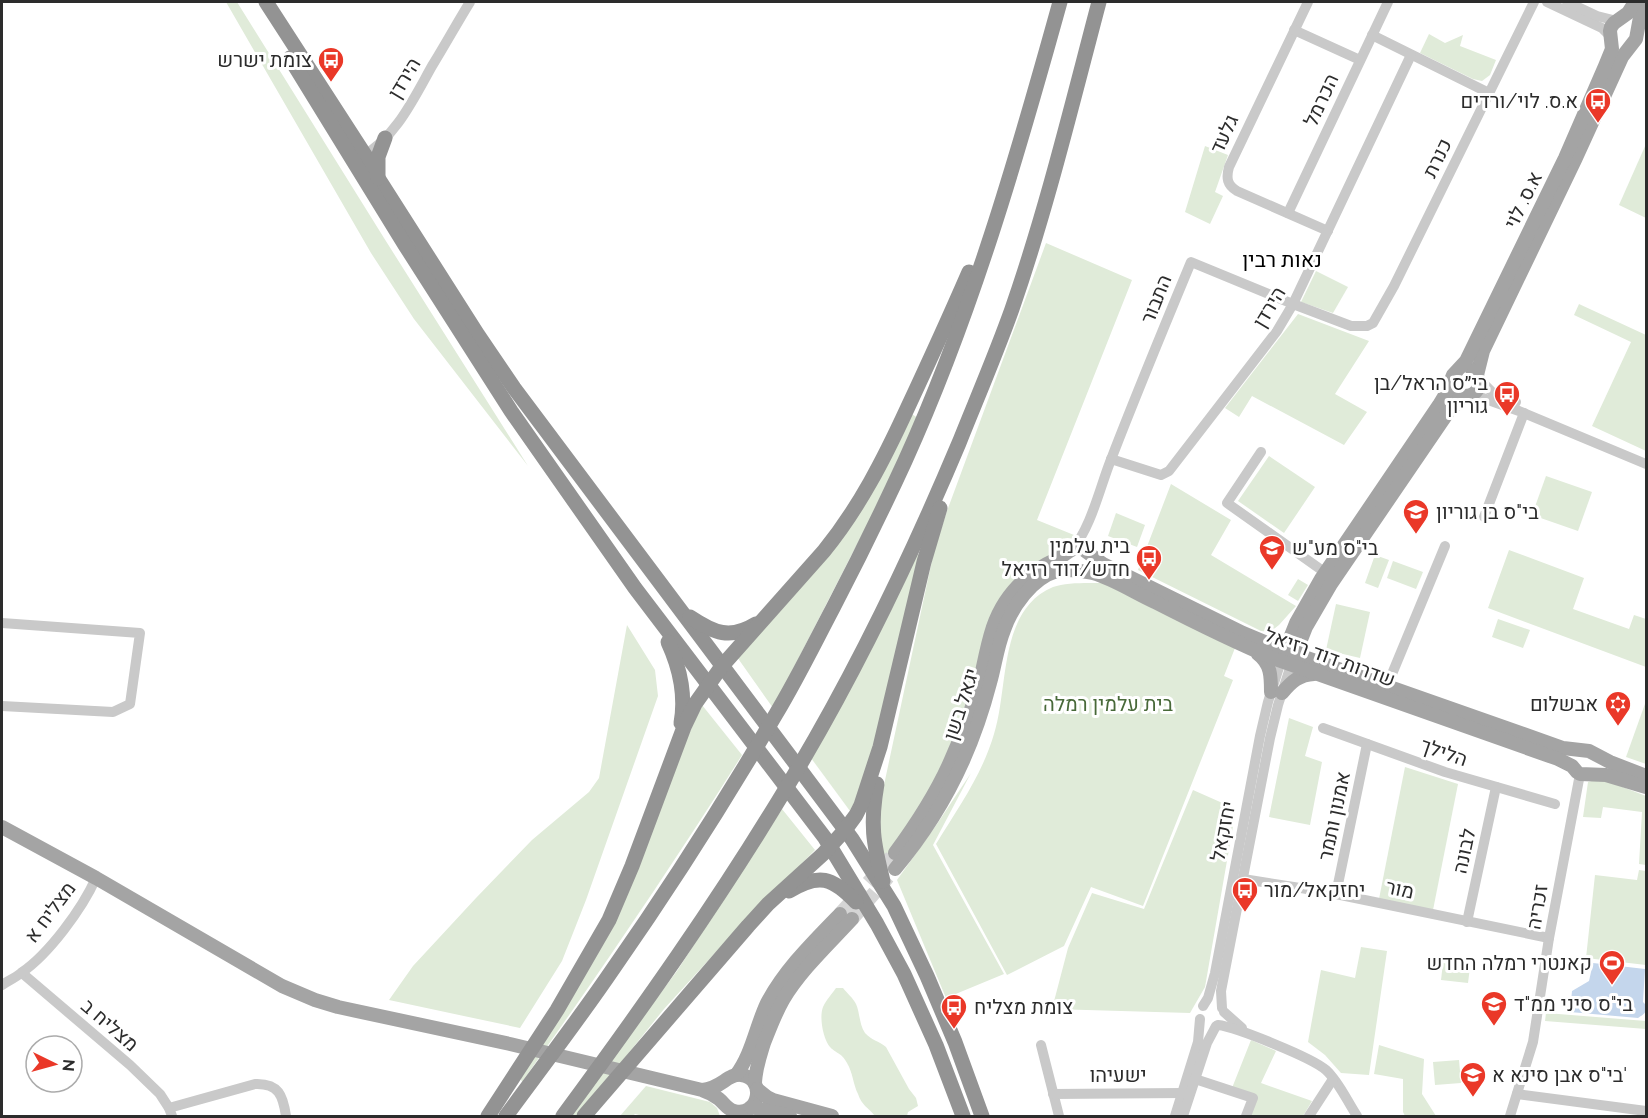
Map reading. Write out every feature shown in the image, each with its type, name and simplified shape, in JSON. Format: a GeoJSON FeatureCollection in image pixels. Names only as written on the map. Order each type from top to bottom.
{"type":"FeatureCollection","features":[{"type":"Feature","properties":{"kind":"highway"},"geometry":{"type":"LineString","coordinates":[[255,2],[360,158],[405,245],[511,411],[635,588],[827,842],[877,924],[921,1010],[963,1116]]}},
{"type":"Feature","properties":{"kind":"highway"},"geometry":{"type":"LineString","coordinates":[[266,2],[355,139],[360,158],[378,178],[514,388],[842,826],[887,896],[943,1012],[982,1116]]}},
{"type":"Feature","properties":{"kind":"highway"},"geometry":{"type":"LineString","coordinates":[[506,1116],[612,971],[666,890],[770,724],[799,674],[877,521],[923,419],[958,331],[1014,164],[1060,2]]}},
{"type":"Feature","properties":{"kind":"highway"},"geometry":{"type":"LineString","coordinates":[[584,1116],[704,975],[768,904],[856,814],[865,795],[880,747],[933,529],[1000,343],[1044,207],[1099,2]]}},
{"type":"Feature","properties":{"kind":"highway"},"geometry":{"type":"LineString","coordinates":[[355,139],[369,142],[385,138]]}},
{"type":"Feature","properties":{"kind":"highway"},"geometry":{"type":"LineString","coordinates":[[378,178],[378,157],[385,138]]}},
{"type":"Feature","properties":{"kind":"highway"},"geometry":{"type":"LineString","coordinates":[[488,1116],[557,1010],[599,939],[632,866],[689,716],[722,666],[838,533],[876,472],[937,345],[1014,164]]}},
{"type":"Feature","properties":{"kind":"highway"},"geometry":{"type":"LineString","coordinates":[[563,1116],[700,924],[785,791],[813,742],[915,544],[1000,343]]}},
{"type":"Feature","properties":{"kind":"highway"},"geometry":{"type":"LineString","coordinates":[[635,588],[666,636],[675,657],[682,687],[683,714],[673,754]]}},
{"type":"Feature","properties":{"kind":"highway"},"geometry":{"type":"LineString","coordinates":[[679,609],[710,630],[718,633],[738,632],[761,621],[787,592]]}},
{"type":"Feature","properties":{"kind":"highway"},"geometry":{"type":"LineString","coordinates":[[887,896],[876,852],[872,815],[896,684]]}},
{"type":"Feature","properties":{"kind":"highway"},"geometry":{"type":"LineString","coordinates":[[768,904],[799,885],[815,880],[827,880],[844,889],[877,924]]}},
{"type":"Feature","properties":{"kind":"highway"},"geometry":{"type":"LineString","coordinates":[[952,1116],[953,1089]]}},
{"type":"Feature","properties":{"kind":"main road"},"geometry":{"type":"LineString","coordinates":[[1619,20],[1630,20],[1633,23],[1638,38],[1628,46],[1619,46],[1611,38],[1611,27],[1619,20],[1628,13],[1635,2]]}},
{"type":"Feature","properties":{"kind":"main road","name":"א.ס. לוי"},"geometry":{"type":"LineString","coordinates":[[1478,377],[1483,351],[1572,168],[1622,57],[1638,38],[1640,17],[1647,5]]}},
{"type":"Feature","properties":{"kind":"main road","name":"א.ס. לוי"},"geometry":{"type":"LineString","coordinates":[[1288,658],[1303,621],[1329,576],[1439,405],[1454,376],[1466,361],[1565,158],[1610,57],[1611,38]]}},
{"type":"Feature","properties":{"kind":"main road"},"geometry":{"type":"LineString","coordinates":[[1460,369],[1470,369],[1478,377],[1478,389],[1468,396],[1456,393],[1451,384],[1460,369]]}},
{"type":"Feature","properties":{"kind":"main road","name":"א.ס. לוי"},"geometry":{"type":"LineString","coordinates":[[1329,576],[1449,411],[1468,396]]}},
{"type":"Feature","properties":{"kind":"main road"},"geometry":{"type":"LineString","coordinates":[[1081,548],[1087,553],[1088,565],[1076,570],[1067,563],[1070,551],[1081,548]]}},
{"type":"Feature","properties":{"kind":"main road","name":"יגאל בשן"},"geometry":{"type":"LineString","coordinates":[[895,853],[930,800],[952,757],[970,712],[993,627],[1002,608],[1014,590],[1033,571],[1070,551]]}},
{"type":"Feature","properties":{"kind":"main road","name":"שדרות דוד רזיאל"},"geometry":{"type":"LineString","coordinates":[[1087,553],[1103,564],[1258,646]]}},
{"type":"Feature","properties":{"kind":"main road","name":"יגאל בשן"},"geometry":{"type":"LineString","coordinates":[[895,869],[935,813],[962,762],[981,716],[1003,631],[1015,608],[1030,588],[1040,580],[1058,571],[1076,570]]}},
{"type":"Feature","properties":{"kind":"main road","name":"שדרות דוד רזיאל"},"geometry":{"type":"LineString","coordinates":[[1076,570],[1093,573],[1258,646],[1558,759],[1580,771],[1606,775],[1647,787]]}},
{"type":"Feature","properties":{"kind":"main road"},"geometry":{"type":"LineString","coordinates":[[1303,621],[1306,642],[1318,669],[1297,678],[1276,692],[1268,664],[1258,646],[1276,641],[1303,621]]}},
{"type":"Feature","properties":{"kind":"main road","name":"שדרות דוד רזיאל"},"geometry":{"type":"LineString","coordinates":[[1318,669],[1387,686],[1563,748],[1586,752],[1647,776]]}},
{"type":"Feature","properties":{"kind":"main road"},"geometry":{"type":"LineString","coordinates":[[1586,752],[1596,760],[1592,772],[1580,771],[1574,756],[1586,752]]}},
{"type":"Feature","properties":{"kind":"main road"},"geometry":{"type":"LineString","coordinates":[[2,827],[96,878],[282,986],[306,997],[338,1007],[510,1044],[702,1090],[716,1097],[726,1109],[790,1116]]}},
{"type":"Feature","properties":{"kind":"main road"},"geometry":{"type":"LineString","coordinates":[[736,1075],[745,1061],[762,1013],[776,987],[794,963],[846,916],[782,1001],[771,1024],[756,1072],[756,1099],[747,1111]]}},
{"type":"Feature","properties":{"kind":"main road"},"geometry":{"type":"LineString","coordinates":[[702,1090],[723,1083],[731,1076],[747,1076],[761,1094],[773,1100],[832,1116]]}},
{"type":"Feature","properties":{"kind":"main road"},"geometry":{"type":"LineString","coordinates":[[723,1083],[720,1094],[726,1109]]}},
{"type":"Feature","properties":{"kind":"street","name":"גלעד"},"geometry":{"type":"LineString","coordinates":[[1308,2],[1231,162],[1227,178],[1231,187],[1237,191],[1328,231]]}},
{"type":"Feature","properties":{"kind":"street","name":"הכרמל"},"geometry":{"type":"LineString","coordinates":[[1288,213],[1388,2]]}},
{"type":"Feature","properties":{"kind":"street","name":"כנרת"},"geometry":{"type":"LineString","coordinates":[[1367,326],[1377,318],[1394,286],[1534,2]]}},
{"type":"Feature","properties":{"kind":"street"},"geometry":{"type":"LineString","coordinates":[[1547,2],[1602,28],[1611,38]]}},
{"type":"Feature","properties":{"kind":"street"},"geometry":{"type":"LineString","coordinates":[[1567,2],[1597,16],[1619,20]]}},
{"type":"Feature","properties":{"kind":"street","name":"הירדן"},"geometry":{"type":"LineString","coordinates":[[360,158],[385,138],[413,100],[466,3]]}},
{"type":"Feature","properties":{"kind":"street"},"geometry":{"type":"LineString","coordinates":[[1294,30],[1360,60]]}},
{"type":"Feature","properties":{"kind":"street"},"geometry":{"type":"LineString","coordinates":[[1372,35],[1489,93]]}},
{"type":"Feature","properties":{"kind":"street","name":"הירדן"},"geometry":{"type":"LineString","coordinates":[[1111,459],[1161,475],[1169,471],[1277,331],[1293,304],[1411,55]]}},
{"type":"Feature","properties":{"kind":"street","name":"התבור"},"geometry":{"type":"LineString","coordinates":[[1087,553],[1085,533],[1087,525],[1111,459],[1191,262],[1352,326],[1367,326]]}},
{"type":"Feature","properties":{"kind":"street"},"geometry":{"type":"LineString","coordinates":[[1478,377],[1492,392],[1504,398],[1647,456]]}},
{"type":"Feature","properties":{"kind":"street"},"geometry":{"type":"LineString","coordinates":[[1468,396],[1480,397],[1524,413],[1647,464]]}},
{"type":"Feature","properties":{"kind":"street"},"geometry":{"type":"LineString","coordinates":[[1484,517],[1524,413]]}},
{"type":"Feature","properties":{"kind":"street"},"geometry":{"type":"LineString","coordinates":[[1261,452],[1227,503],[1329,576]]}},
{"type":"Feature","properties":{"kind":"street","name":"התבור"},"geometry":{"type":"LineString","coordinates":[[1070,551],[1087,525]]}},
{"type":"Feature","properties":{"kind":"street","name":"שדרות דוד רזיאל"},"geometry":{"type":"LineString","coordinates":[[1387,686],[1445,546]]}},
{"type":"Feature","properties":{"kind":"street"},"geometry":{"type":"LineString","coordinates":[[2,623],[141,633],[130,704],[113,712],[2,705]]}},
{"type":"Feature","properties":{"kind":"street","name":"יחזקאל"},"geometry":{"type":"LineString","coordinates":[[1203,1006],[1208,998],[1215,973],[1260,736],[1288,658]]}},
{"type":"Feature","properties":{"kind":"street","name":"יחזקאל"},"geometry":{"type":"LineString","coordinates":[[1223,1010],[1221,991],[1272,728],[1276,692]]}},
{"type":"Feature","properties":{"kind":"street","name":"הלילך"},"geometry":{"type":"LineString","coordinates":[[1323,728],[1444,772],[1555,804]]}},
{"type":"Feature","properties":{"kind":"street","name":"אמנון ותמר"},"geometry":{"type":"LineString","coordinates":[[1336,894],[1367,744]]}},
{"type":"Feature","properties":{"kind":"street","name":"זכריה"},"geometry":{"type":"LineString","coordinates":[[1510,1116],[1533,1042],[1549,938],[1580,771]]}},
{"type":"Feature","properties":{"kind":"street","name":"לבונה"},"geometry":{"type":"LineString","coordinates":[[1467,922],[1496,787]]}},
{"type":"Feature","properties":{"kind":"street","name":"מצליח א"},"geometry":{"type":"LineString","coordinates":[[2,986],[22,973],[44,953],[65,928],[96,878]]}},
{"type":"Feature","properties":{"kind":"street","name":"מור"},"geometry":{"type":"LineString","coordinates":[[1244,879],[1336,894],[1549,938]]}},
{"type":"Feature","properties":{"kind":"street","name":"מצליח ב"},"geometry":{"type":"LineString","coordinates":[[22,973],[130,1065],[160,1094],[171,1112],[255,1084],[262,1084],[270,1085],[282,1096],[286,1116]]}},
{"type":"Feature","properties":{"kind":"street"},"geometry":{"type":"LineString","coordinates":[[1175,1116],[1198,1042],[1200,1012],[1203,1006],[1213,1002],[1220,1005],[1249,1034]]}},
{"type":"Feature","properties":{"kind":"street"},"geometry":{"type":"LineString","coordinates":[[1183,1116],[1207,1043],[1223,1019],[1223,1010]]}},
{"type":"Feature","properties":{"kind":"street"},"geometry":{"type":"LineString","coordinates":[[1200,1019],[1205,1025],[1230,1027],[1312,1061],[1324,1069],[1336,1083],[1357,1116]]}},
{"type":"Feature","properties":{"kind":"street"},"geometry":{"type":"LineString","coordinates":[[1041,1045],[1059,1116]]}},
{"type":"Feature","properties":{"kind":"street"},"geometry":{"type":"LineString","coordinates":[[1195,1079],[1253,1098],[1246,1116]]}},
{"type":"Feature","properties":{"kind":"street"},"geometry":{"type":"LineString","coordinates":[[1309,1116],[1336,1083]]}},
{"type":"Feature","properties":{"kind":"street","name":"ישעיהו"},"geometry":{"type":"LineString","coordinates":[[1053,1094],[1183,1093]]}},
{"type":"Feature","properties":{"kind":"street"},"geometry":{"type":"LineString","coordinates":[[1517,1094],[1647,1111]]}},
{"type":"Feature","properties":{"kind":"green space"},"geometry":{"type":"Polygon","coordinates":[[[226,2],[237,2],[528,466],[414,319],[371,253],[226,2]]]}},
{"type":"Feature","properties":{"kind":"green space"},"geometry":{"type":"Polygon","coordinates":[[[1429,34],[1445,43],[1463,35],[1460,46],[1496,60],[1490,75],[1482,81],[1473,79],[1420,53],[1429,34]]]}},
{"type":"Feature","properties":{"kind":"green space"},"geometry":{"type":"Polygon","coordinates":[[[1646,144],[1646,218],[1619,205],[1646,144]]]}},
{"type":"Feature","properties":{"kind":"green space"},"geometry":{"type":"Polygon","coordinates":[[[1205,146],[1228,155],[1215,192],[1223,196],[1210,224],[1185,212],[1205,146]]]}},
{"type":"Feature","properties":{"kind":"green space"},"geometry":{"type":"Polygon","coordinates":[[[1046,243],[1132,280],[1037,520],[1074,535],[1067,545],[1033,568],[974,689],[936,781],[892,849],[883,859],[881,799],[934,551],[1046,243]]]}},
{"type":"Feature","properties":{"kind":"green space"},"geometry":{"type":"Polygon","coordinates":[[[1316,271],[1348,287],[1333,313],[1301,302],[1316,271]]]}},
{"type":"Feature","properties":{"kind":"green space"},"geometry":{"type":"Polygon","coordinates":[[[1579,304],[1646,335],[1646,451],[1592,426],[1631,342],[1574,315],[1579,304]]]}},
{"type":"Feature","properties":{"kind":"green space"},"geometry":{"type":"Polygon","coordinates":[[[1298,314],[1369,341],[1335,394],[1367,412],[1344,445],[1252,396],[1239,417],[1225,408],[1298,314]]]}},
{"type":"Feature","properties":{"kind":"green space"},"geometry":{"type":"Polygon","coordinates":[[[910,413],[918,418],[870,519],[773,708],[737,657],[846,532],[910,413]]]}},
{"type":"Feature","properties":{"kind":"green space"},"geometry":{"type":"Polygon","coordinates":[[[1269,456],[1315,487],[1284,533],[1238,501],[1269,456]]]}},
{"type":"Feature","properties":{"kind":"green space"},"geometry":{"type":"Polygon","coordinates":[[[1546,476],[1592,492],[1578,531],[1532,515],[1546,476]]]}},
{"type":"Feature","properties":{"kind":"green space"},"geometry":{"type":"Polygon","coordinates":[[[1171,484],[1231,520],[1211,555],[1296,606],[1270,632],[1261,631],[1138,570],[1171,484]]]}},
{"type":"Feature","properties":{"kind":"green space"},"geometry":{"type":"Polygon","coordinates":[[[1116,513],[1145,525],[1137,547],[1108,536],[1116,513]]]}},
{"type":"Feature","properties":{"kind":"green space"},"geometry":{"type":"Polygon","coordinates":[[[1509,550],[1584,578],[1573,609],[1629,629],[1634,615],[1646,619],[1646,667],[1488,608],[1509,550]]]}},
{"type":"Feature","properties":{"kind":"green space"},"geometry":{"type":"Polygon","coordinates":[[[923,553],[864,783],[850,811],[811,758],[914,555],[923,553]]]}},
{"type":"Feature","properties":{"kind":"green space"},"geometry":{"type":"Polygon","coordinates":[[[1375,555],[1389,560],[1378,588],[1365,583],[1375,555]]]}},
{"type":"Feature","properties":{"kind":"green space"},"geometry":{"type":"Polygon","coordinates":[[[1393,561],[1423,572],[1416,589],[1387,578],[1393,561]]]}},
{"type":"Feature","properties":{"kind":"green space"},"geometry":{"type":"Polygon","coordinates":[[[1298,579],[1308,585],[1298,601],[1288,595],[1298,579]]]}},
{"type":"Feature","properties":{"kind":"green space","name":"בית עלמין רמלה"},"geometry":{"type":"Polygon","coordinates":[[[1103,583],[1235,648],[1224,676],[1233,680],[1143,906],[1091,887],[1064,946],[1007,975],[936,844],[969,791],[989,749],[999,715],[1008,652],[1014,631],[1023,613],[1035,598],[1058,585],[1103,583]]]}},
{"type":"Feature","properties":{"kind":"green space"},"geometry":{"type":"Polygon","coordinates":[[[1336,604],[1370,612],[1360,658],[1326,650],[1336,604]]]}},
{"type":"Feature","properties":{"kind":"green space"},"geometry":{"type":"Polygon","coordinates":[[[1498,619],[1530,630],[1523,648],[1492,637],[1498,619]]]}},
{"type":"Feature","properties":{"kind":"green space"},"geometry":{"type":"Polygon","coordinates":[[[627,625],[655,670],[658,696],[562,961],[520,1028],[389,1000],[413,966],[476,898],[532,840],[589,792],[599,778],[627,625]]]}},
{"type":"Feature","properties":{"kind":"green space"},"geometry":{"type":"Polygon","coordinates":[[[1646,701],[1646,764],[1626,757],[1646,701]]]}},
{"type":"Feature","properties":{"kind":"green space"},"geometry":{"type":"Polygon","coordinates":[[[702,705],[742,755],[634,920],[522,1082],[520,1077],[564,1007],[702,705]]]}},
{"type":"Feature","properties":{"kind":"green space"},"geometry":{"type":"Polygon","coordinates":[[[1289,718],[1313,727],[1305,756],[1322,762],[1310,825],[1269,817],[1289,718]]]}},
{"type":"Feature","properties":{"kind":"green space"},"geometry":{"type":"Polygon","coordinates":[[[1405,767],[1458,784],[1433,910],[1379,899],[1405,767]]]}},
{"type":"Feature","properties":{"kind":"green space"},"geometry":{"type":"Polygon","coordinates":[[[971,773],[933,845],[1004,974],[946,998],[897,880],[971,773]]]}},
{"type":"Feature","properties":{"kind":"green space"},"geometry":{"type":"Polygon","coordinates":[[[1607,781],[1646,796],[1646,865],[1639,864],[1642,812],[1603,807],[1601,818],[1583,817],[1588,782],[1607,781]]]}},
{"type":"Feature","properties":{"kind":"green space"},"geometry":{"type":"Polygon","coordinates":[[[1193,790],[1236,809],[1205,987],[1190,1013],[1052,1009],[1068,948],[1092,893],[1144,909],[1193,790]]]}},
{"type":"Feature","properties":{"kind":"green space"},"geometry":{"type":"Polygon","coordinates":[[[782,809],[815,850],[664,1009],[578,1116],[569,1116],[677,971],[782,809]]]}},
{"type":"Feature","properties":{"kind":"green space"},"geometry":{"type":"Polygon","coordinates":[[[1639,870],[1646,871],[1646,965],[1586,958],[1595,875],[1637,880],[1639,870]]]}},
{"type":"Feature","properties":{"kind":"green space"},"geometry":{"type":"Polygon","coordinates":[[[1361,947],[1387,951],[1369,1075],[1341,1073],[1325,1055],[1308,1042],[1321,970],[1355,978],[1361,947]]]}},
{"type":"Feature","properties":{"kind":"green space"},"geometry":{"type":"Polygon","coordinates":[[[1443,963],[1470,967],[1468,983],[1441,980],[1443,963]]]}},
{"type":"Feature","properties":{"kind":"green space"},"geometry":{"type":"Polygon","coordinates":[[[836,988],[843,988],[853,1000],[865,1033],[886,1047],[916,1098],[918,1106],[908,1112],[907,1116],[875,1116],[863,1104],[845,1059],[830,1047],[825,1039],[822,1028],[822,1011],[836,988]]]}},
{"type":"Feature","properties":{"kind":"green space"},"geometry":{"type":"Polygon","coordinates":[[[1546,1013],[1646,1021],[1646,1029],[1545,1021],[1546,1013]]]}},
{"type":"Feature","properties":{"kind":"green space"},"geometry":{"type":"Polygon","coordinates":[[[1251,1040],[1276,1051],[1261,1083],[1312,1101],[1303,1116],[1250,1116],[1257,1096],[1232,1088],[1251,1040]]]}},
{"type":"Feature","properties":{"kind":"green space"},"geometry":{"type":"Polygon","coordinates":[[[1379,1045],[1424,1059],[1422,1094],[1436,1116],[1405,1116],[1403,1079],[1374,1074],[1379,1045]]]}},
{"type":"Feature","properties":{"kind":"green space"},"geometry":{"type":"Polygon","coordinates":[[[1459,1060],[1461,1083],[1435,1085],[1433,1062],[1459,1060]]]}},
{"type":"Feature","properties":{"kind":"green space"},"geometry":{"type":"Polygon","coordinates":[[[646,1086],[710,1102],[717,1108],[720,1116],[643,1116],[635,1114],[620,1116],[646,1086]]]}},
{"type":"Feature","properties":{"kind":"water","name":"קאנטרי רמלה החדש"},"geometry":{"type":"Polygon","coordinates":[[[1593,963],[1645,969],[1643,1002],[1646,1005],[1645,1012],[1638,1018],[1570,1012],[1572,991],[1589,981],[1593,963]]]}},
{"type":"Feature","properties":{"kind":"tunnel"},"geometry":{"type":"LineString","coordinates":[[840,914],[895,853]]}},
{"type":"Feature","properties":{"kind":"tunnel"},"geometry":{"type":"LineString","coordinates":[[852,919],[888,877]]}},
{"type":"Feature","properties":{"kind":"place","name":"צומת ישרש"},"geometry":{"type":"Point","coordinates":[331,83]}},
{"type":"Feature","properties":{"kind":"place","name":"א.ס. לוי/ורדים"},"geometry":{"type":"Point","coordinates":[1598,124]}},
{"type":"Feature","properties":{"kind":"place","name":"בי״ס הראל/בן גוריון"},"geometry":{"type":"Point","coordinates":[1507,417]}},
{"type":"Feature","properties":{"kind":"place","name":"בי\"ס בן גוריון"},"geometry":{"type":"Point","coordinates":[1416,535]}},
{"type":"Feature","properties":{"kind":"place","name":"בי\"ס מע\"ש"},"geometry":{"type":"Point","coordinates":[1272,571]}},
{"type":"Feature","properties":{"kind":"place","name":"בית עלמין חדש/דוד רזיאל"},"geometry":{"type":"Point","coordinates":[1149,581]}},
{"type":"Feature","properties":{"kind":"place","name":"אבשלום"},"geometry":{"type":"Point","coordinates":[1618,727]}},
{"type":"Feature","properties":{"kind":"place","name":"יחזקאל/מור"},"geometry":{"type":"Point","coordinates":[1245,913]}},
{"type":"Feature","properties":{"kind":"place","name":"קאנטרי רמלה החדש"},"geometry":{"type":"Point","coordinates":[1612,986]}},
{"type":"Feature","properties":{"kind":"place","name":"בי\"ס סיני ממ\"ד"},"geometry":{"type":"Point","coordinates":[1494,1027]}},
{"type":"Feature","properties":{"kind":"place","name":"צומת מצליח"},"geometry":{"type":"Point","coordinates":[954,1030]}},
{"type":"Feature","properties":{"kind":"place","name":"בי\"ס אבן סינא א'"},"geometry":{"type":"Point","coordinates":[1473,1098]}},
{"type":"Feature","properties":{"kind":"district","name":"נאות רבין"},"geometry":{"type":"Point","coordinates":[1282,259]}}]}
